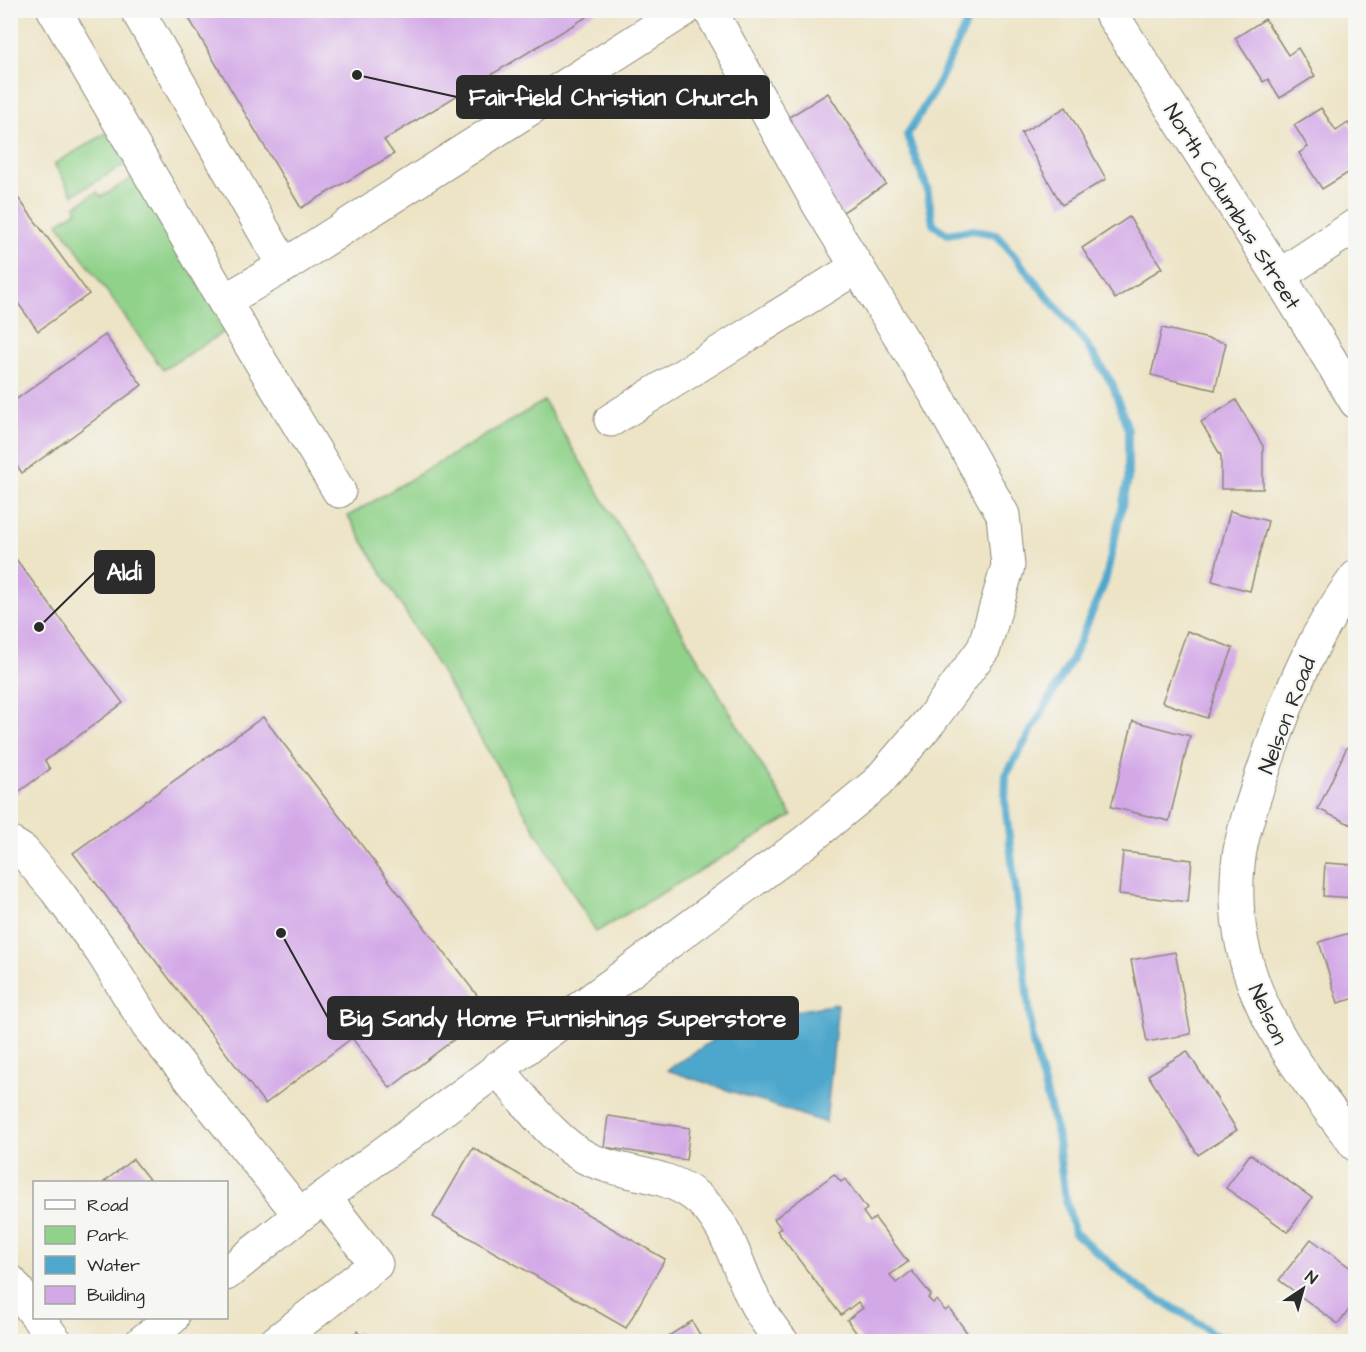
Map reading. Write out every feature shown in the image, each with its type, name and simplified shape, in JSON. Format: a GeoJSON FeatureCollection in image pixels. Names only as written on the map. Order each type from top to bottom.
{"type":"FeatureCollection","features":[{"type":"Feature","properties":{"kind":"street"},"geometry":{"type":"LineString","coordinates":[[54,10],[224,301],[339,490]]}},
{"type":"Feature","properties":{"kind":"street"},"geometry":{"type":"LineString","coordinates":[[137,10],[284,266]]}},
{"type":"Feature","properties":{"kind":"street"},"geometry":{"type":"LineString","coordinates":[[224,301],[284,266],[684,10]]}},
{"type":"Feature","properties":{"kind":"street"},"geometry":{"type":"LineString","coordinates":[[228,1272],[312,1206],[805,842],[877,783],[931,720],[984,648],[1008,566],[1003,514],[937,396],[819,205],[710,10]]}},
{"type":"Feature","properties":{"kind":"street","name":"North Columbus Street"},"geometry":{"type":"LineString","coordinates":[[1109,10],[1279,276],[1356,402]]}},
{"type":"Feature","properties":{"kind":"street"},"geometry":{"type":"LineString","coordinates":[[1279,276],[1356,225]]}},
{"type":"Feature","properties":{"kind":"street"},"geometry":{"type":"LineString","coordinates":[[611,420],[857,267]]}},
{"type":"Feature","properties":{"kind":"street","name":"Nelson Road"},"geometry":{"type":"LineString","coordinates":[[1238,862],[1259,783],[1286,705],[1320,631],[1356,577]]}},
{"type":"Feature","properties":{"kind":"street"},"geometry":{"type":"LineString","coordinates":[[10,843],[23,851],[56,890],[102,952],[148,1026],[312,1206],[376,1264],[276,1341]]}},
{"type":"Feature","properties":{"kind":"street","name":"Nelson"},"geometry":{"type":"LineString","coordinates":[[1238,862],[1237,904],[1242,945],[1256,992],[1290,1058],[1356,1145]]}},
{"type":"Feature","properties":{"kind":"street"},"geometry":{"type":"LineString","coordinates":[[497,1068],[540,1118],[567,1143],[590,1159],[675,1183],[706,1206],[726,1236],[755,1304],[782,1341]]}},
{"type":"Feature","properties":{"kind":"street"},"geometry":{"type":"LineString","coordinates":[[10,1281],[33,1311]]}},
{"type":"Feature","properties":{"kind":"street"},"geometry":{"type":"LineString","coordinates":[[40,1319],[56,1341]]}},
{"type":"Feature","properties":{"kind":"street"},"geometry":{"type":"LineString","coordinates":[[142,1341],[170,1319]]}},
{"type":"Feature","properties":{"kind":"green space"},"geometry":{"type":"Polygon","coordinates":[[[110,131],[129,162],[73,195],[54,164],[110,131]]]}},
{"type":"Feature","properties":{"kind":"green space"},"geometry":{"type":"Polygon","coordinates":[[[134,177],[227,330],[163,370],[58,223],[77,211],[75,206],[97,192],[101,197],[134,177]]]}},
{"type":"Feature","properties":{"kind":"green space"},"geometry":{"type":"Polygon","coordinates":[[[544,401],[792,816],[596,932],[348,516],[544,401]]]}},
{"type":"Feature","properties":{"kind":"water"},"geometry":{"type":"Polygon","coordinates":[[[838,1004],[826,1123],[667,1070],[745,1019],[838,1004]]]}},
{"type":"Feature","properties":{"kind":"building"},"geometry":{"type":"Polygon","coordinates":[[[184,10],[598,10],[384,140],[394,154],[301,208],[184,10]]]}},
{"type":"Feature","properties":{"kind":"building"},"geometry":{"type":"Polygon","coordinates":[[[1265,19],[1288,55],[1298,48],[1315,76],[1280,98],[1268,79],[1263,82],[1235,38],[1265,19]]]}},
{"type":"Feature","properties":{"kind":"building"},"geometry":{"type":"Polygon","coordinates":[[[828,93],[886,184],[840,214],[781,122],[828,93]]]}},
{"type":"Feature","properties":{"kind":"building"},"geometry":{"type":"Polygon","coordinates":[[[1066,107],[1106,179],[1062,205],[1021,133],[1066,107]]]}},
{"type":"Feature","properties":{"kind":"building"},"geometry":{"type":"Polygon","coordinates":[[[1321,108],[1336,131],[1348,123],[1356,135],[1356,147],[1351,150],[1356,157],[1356,168],[1322,189],[1299,153],[1308,147],[1294,125],[1321,108]]]}},
{"type":"Feature","properties":{"kind":"building"},"geometry":{"type":"Polygon","coordinates":[[[10,187],[89,294],[38,331],[10,292],[10,187]]]}},
{"type":"Feature","properties":{"kind":"building"},"geometry":{"type":"Polygon","coordinates":[[[1129,217],[1162,268],[1115,299],[1082,248],[1129,217]]]}},
{"type":"Feature","properties":{"kind":"building"},"geometry":{"type":"Polygon","coordinates":[[[1162,328],[1226,343],[1215,390],[1151,375],[1162,328]]]}},
{"type":"Feature","properties":{"kind":"building"},"geometry":{"type":"Polygon","coordinates":[[[105,335],[142,385],[22,473],[10,456],[10,404],[105,335]]]}},
{"type":"Feature","properties":{"kind":"building"},"geometry":{"type":"Polygon","coordinates":[[[1236,400],[1263,446],[1263,489],[1221,489],[1221,456],[1201,422],[1236,400]]]}},
{"type":"Feature","properties":{"kind":"building"},"geometry":{"type":"Polygon","coordinates":[[[1230,511],[1268,521],[1250,591],[1212,581],[1230,511]]]}},
{"type":"Feature","properties":{"kind":"building"},"geometry":{"type":"Polygon","coordinates":[[[10,551],[123,703],[45,761],[50,769],[10,798],[10,551]]]}},
{"type":"Feature","properties":{"kind":"building"},"geometry":{"type":"Polygon","coordinates":[[[1187,631],[1233,648],[1207,718],[1162,702],[1187,631]]]}},
{"type":"Feature","properties":{"kind":"building"},"geometry":{"type":"Polygon","coordinates":[[[263,717],[490,1012],[390,1088],[352,1038],[265,1104],[73,853],[263,717]]]}},
{"type":"Feature","properties":{"kind":"building"},"geometry":{"type":"Polygon","coordinates":[[[1133,721],[1190,736],[1169,821],[1111,807],[1133,721]]]}},
{"type":"Feature","properties":{"kind":"building"},"geometry":{"type":"Polygon","coordinates":[[[1347,747],[1356,750],[1356,827],[1318,809],[1347,747]]]}},
{"type":"Feature","properties":{"kind":"building"},"geometry":{"type":"Polygon","coordinates":[[[1123,852],[1192,860],[1188,902],[1119,894],[1123,852]]]}},
{"type":"Feature","properties":{"kind":"building"},"geometry":{"type":"Polygon","coordinates":[[[1325,863],[1356,865],[1356,898],[1323,896],[1325,863]]]}},
{"type":"Feature","properties":{"kind":"building"},"geometry":{"type":"Polygon","coordinates":[[[1356,931],[1356,998],[1338,1003],[1319,942],[1356,931]]]}},
{"type":"Feature","properties":{"kind":"building"},"geometry":{"type":"Polygon","coordinates":[[[1175,952],[1191,1034],[1147,1042],[1131,960],[1175,952]]]}},
{"type":"Feature","properties":{"kind":"building"},"geometry":{"type":"Polygon","coordinates":[[[1187,1051],[1237,1130],[1198,1155],[1148,1075],[1187,1051]]]}},
{"type":"Feature","properties":{"kind":"building"},"geometry":{"type":"Polygon","coordinates":[[[608,1116],[690,1128],[686,1160],[604,1147],[608,1116]]]}},
{"type":"Feature","properties":{"kind":"building"},"geometry":{"type":"Polygon","coordinates":[[[473,1148],[665,1259],[626,1328],[433,1217],[473,1148]]]}},
{"type":"Feature","properties":{"kind":"building"},"geometry":{"type":"Polygon","coordinates":[[[1250,1154],[1312,1198],[1288,1232],[1226,1188],[1250,1154]]]}},
{"type":"Feature","properties":{"kind":"building"},"geometry":{"type":"Polygon","coordinates":[[[133,1159],[150,1181],[105,1181],[133,1159]]]}},
{"type":"Feature","properties":{"kind":"building"},"geometry":{"type":"Polygon","coordinates":[[[834,1174],[841,1182],[845,1179],[867,1209],[863,1212],[870,1222],[875,1218],[908,1262],[890,1275],[896,1283],[912,1271],[931,1295],[928,1298],[933,1303],[937,1300],[945,1311],[949,1308],[974,1342],[863,1342],[847,1320],[863,1308],[858,1302],[841,1315],[777,1231],[781,1228],[774,1219],[834,1174]]]}},
{"type":"Feature","properties":{"kind":"building"},"geometry":{"type":"Polygon","coordinates":[[[1311,1239],[1356,1272],[1356,1301],[1338,1324],[1279,1280],[1311,1239]]]}},
{"type":"Feature","properties":{"kind":"building"},"geometry":{"type":"Polygon","coordinates":[[[692,1321],[704,1342],[659,1342],[692,1321]]]}},
{"type":"Feature","properties":{"kind":"building"},"geometry":{"type":"Polygon","coordinates":[[[357,1331],[365,1342],[345,1342],[357,1331]]]}},
{"type":"Feature","properties":{"kind":"waterway"},"geometry":{"type":"LineString","coordinates":[[978,10],[969,18],[937,86],[907,135],[927,188],[933,224],[947,234],[972,230],[996,234],[1085,342],[1113,385],[1128,430],[1128,479],[1105,582],[1072,659],[1006,775],[1005,802],[1033,1043],[1057,1134],[1064,1191],[1074,1232],[1139,1288],[1191,1318],[1225,1342]]}},
{"type":"Feature","properties":{"kind":"place","name":"Fairfield Christian Church"},"geometry":{"type":"Point","coordinates":[357,75]}},
{"type":"Feature","properties":{"kind":"place","name":"Aldi"},"geometry":{"type":"Point","coordinates":[39,627]}},
{"type":"Feature","properties":{"kind":"place","name":"Big Sandy Home Furnishings Superstore"},"geometry":{"type":"Point","coordinates":[281,933]}}]}
